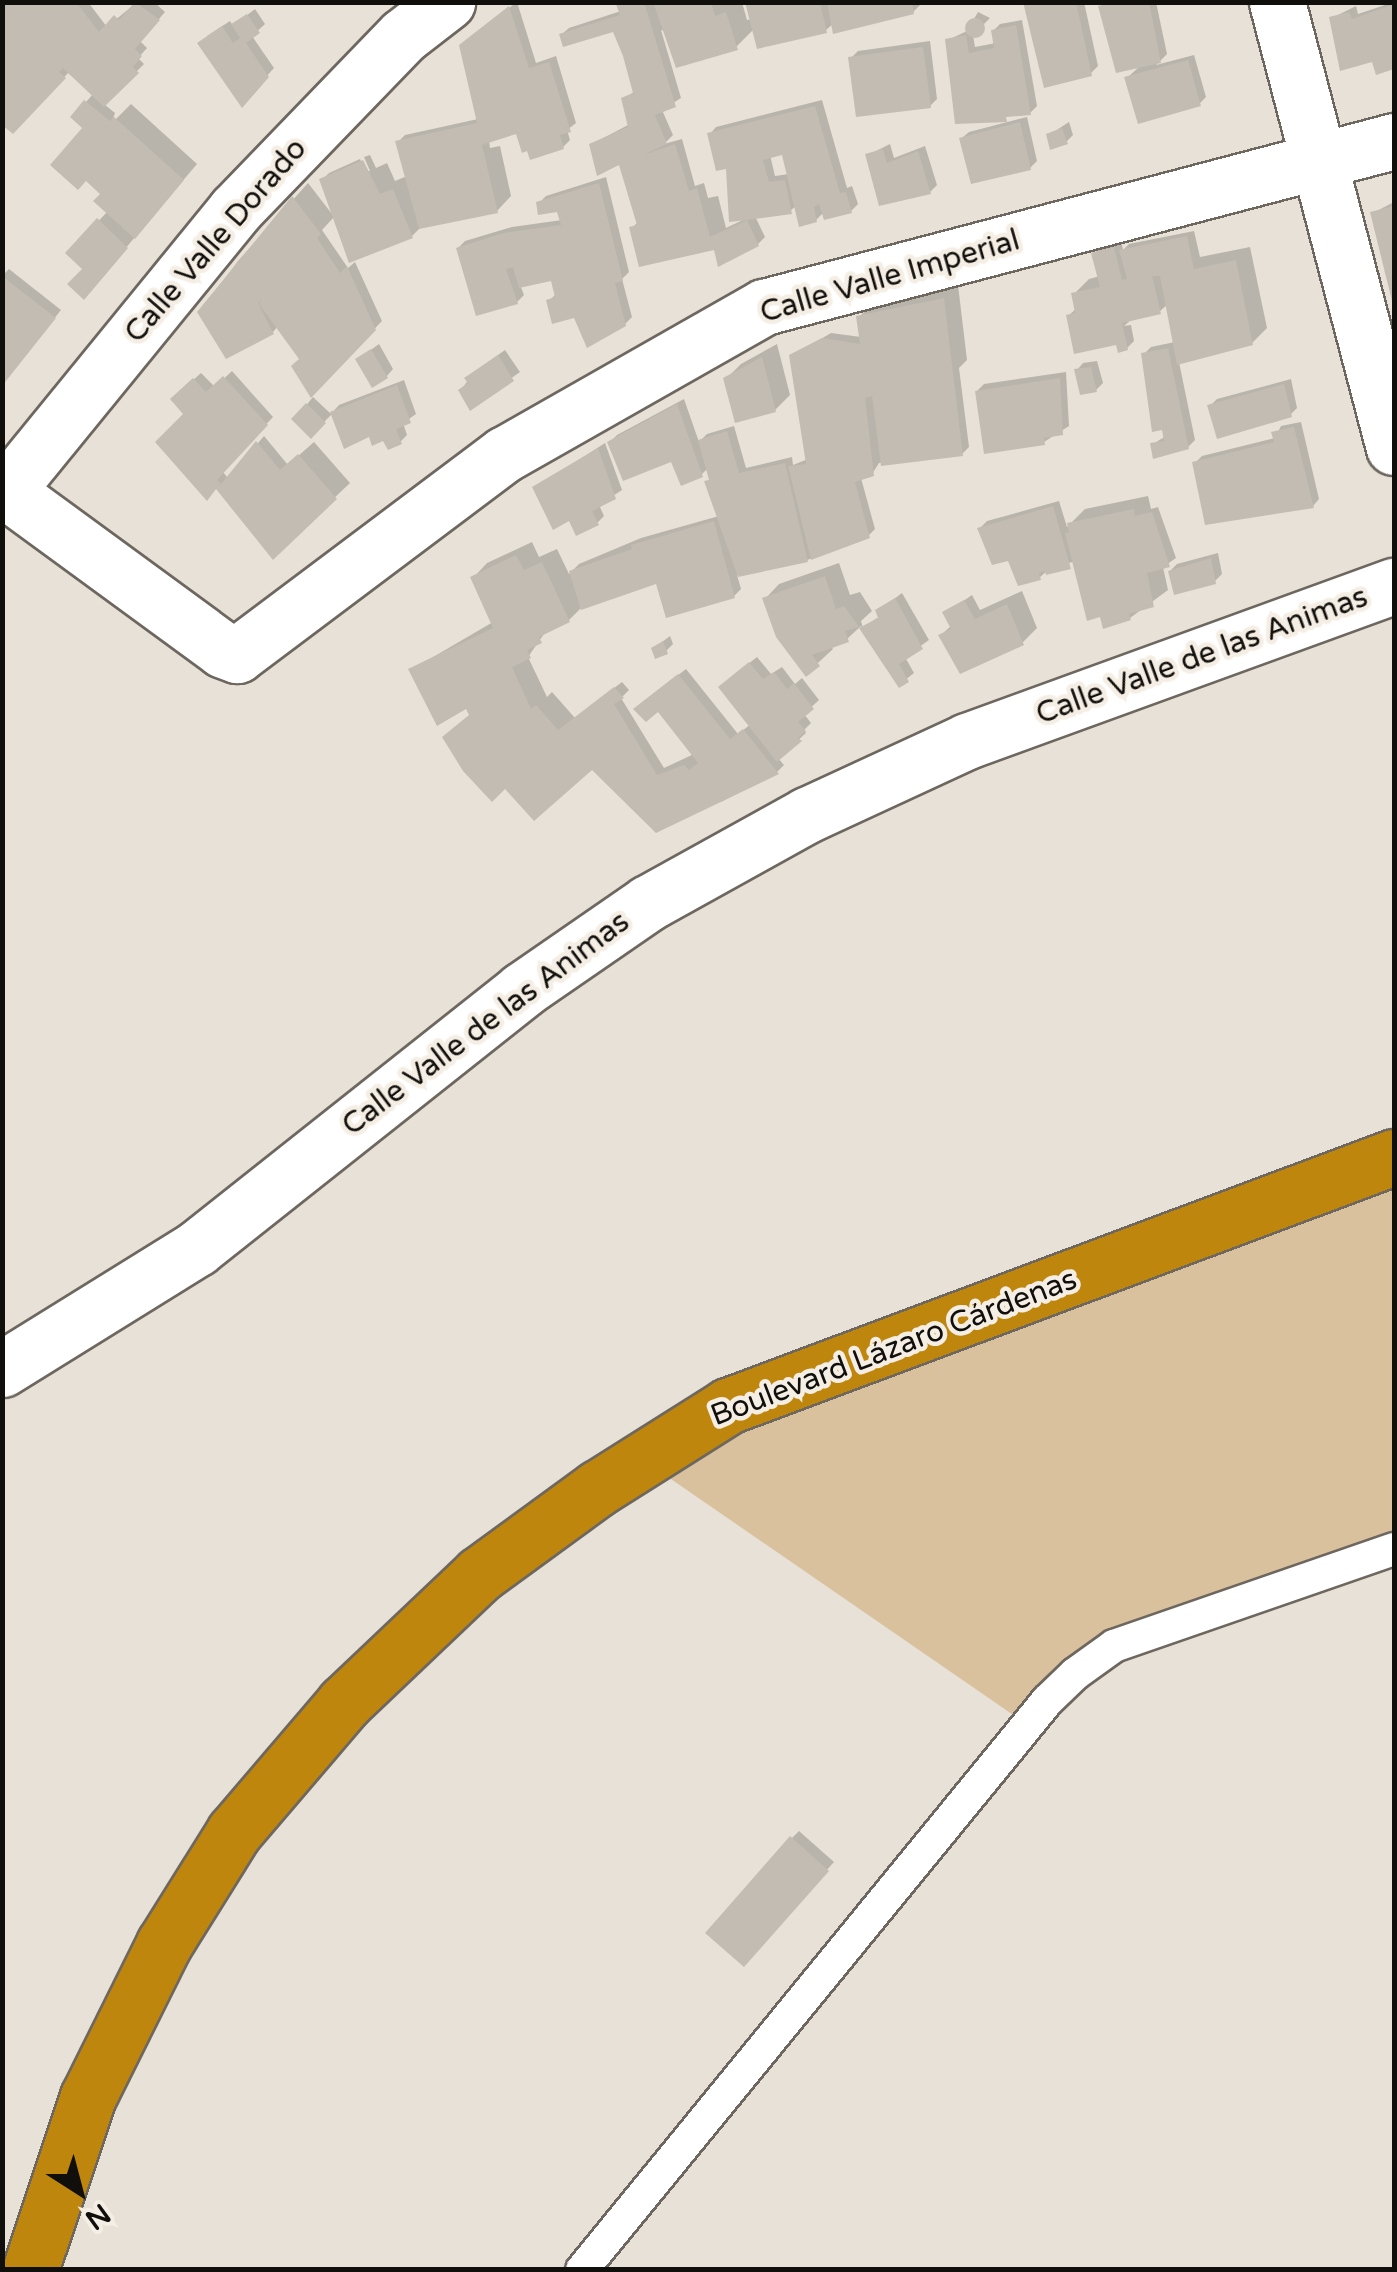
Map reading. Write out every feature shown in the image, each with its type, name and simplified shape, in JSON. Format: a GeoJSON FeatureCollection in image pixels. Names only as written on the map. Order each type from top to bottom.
{"type":"FeatureCollection","features":[{"type":"Feature","properties":{"kind":"highway","name":"Boulevard Lázaro Cárdenas"},"geometry":{"type":"LineString","coordinates":[[30,2270],[88,2097],[164,1944],[234,1832],[344,1704],[480,1574],[598,1488],[728,1406],[1394,1158]]}},
{"type":"Feature","properties":{"kind":"street","name":"Calle Valle Dorado"},"geometry":{"type":"LineString","coordinates":[[4,492],[235,210],[403,36],[448,2]]}},
{"type":"Feature","properties":{"kind":"street"},"geometry":{"type":"LineString","coordinates":[[1277,2],[1316,163],[1394,447]]}},
{"type":"Feature","properties":{"kind":"street","name":"Calle Valle Imperial"},"geometry":{"type":"LineString","coordinates":[[4,492],[223,650],[237,655],[505,454],[764,307],[1394,141]]}},
{"type":"Feature","properties":{"kind":"street","name":"Calle Valle de las Animas"},"geometry":{"type":"LineString","coordinates":[[2,1369],[197,1248],[522,990],[648,903],[808,815],[966,741],[1394,586]]}},
{"type":"Feature","properties":{"kind":"lane"},"geometry":{"type":"LineString","coordinates":[[582,2270],[1046,1701],[1075,1674],[1130,1640],[1394,1549]]}},
{"type":"Feature","properties":{"kind":"shaded area"},"geometry":{"type":"Polygon","coordinates":[[[1394,1164],[1394,1555],[1163,1632],[1025,1723],[652,1466],[1394,1164]]]}},
{"type":"Feature","properties":{"kind":"building"},"geometry":{"type":"Polygon","coordinates":[[[76,2],[99,32],[114,15],[119,20],[135,2],[160,20],[135,49],[142,56],[133,67],[139,73],[104,107],[63,68],[59,72],[66,78],[13,134],[2,125],[2,4],[76,2]]]}},
{"type":"Feature","properties":{"kind":"building"},"geometry":{"type":"Polygon","coordinates":[[[644,2],[676,107],[655,115],[667,144],[643,155],[675,144],[689,191],[697,188],[710,237],[747,220],[759,246],[718,267],[714,250],[639,267],[629,227],[637,225],[619,165],[597,176],[589,144],[628,127],[621,98],[633,93],[613,32],[563,47],[559,34],[620,15],[616,4],[644,2]]]}},
{"type":"Feature","properties":{"kind":"building"},"geometry":{"type":"Polygon","coordinates":[[[653,2],[711,2],[715,16],[726,12],[738,50],[676,68],[653,2]]]}},
{"type":"Feature","properties":{"kind":"building"},"geometry":{"type":"Polygon","coordinates":[[[745,2],[820,2],[827,33],[757,49],[745,2]]]}},
{"type":"Feature","properties":{"kind":"building"},"geometry":{"type":"Polygon","coordinates":[[[827,2],[912,2],[914,14],[833,34],[827,2]]]}},
{"type":"Feature","properties":{"kind":"building"},"geometry":{"type":"Polygon","coordinates":[[[1023,2],[1076,2],[1092,76],[1044,88],[1023,2]]]}},
{"type":"Feature","properties":{"kind":"building"},"geometry":{"type":"Polygon","coordinates":[[[1149,2],[1161,63],[1116,73],[1098,6],[1149,2]]]}},
{"type":"Feature","properties":{"kind":"building"},"geometry":{"type":"Polygon","coordinates":[[[1394,4],[1394,69],[1376,75],[1372,62],[1340,71],[1329,17],[1349,12],[1352,19],[1394,4]]]}},
{"type":"Feature","properties":{"kind":"building"},"geometry":{"type":"Polygon","coordinates":[[[509,6],[529,68],[549,62],[571,132],[560,135],[564,149],[530,160],[527,151],[522,153],[516,134],[482,145],[498,213],[419,229],[395,141],[477,123],[459,45],[509,6]]]}},
{"type":"Feature","properties":{"kind":"building"},"geometry":{"type":"Polygon","coordinates":[[[247,14],[260,33],[246,43],[269,77],[242,108],[197,43],[222,26],[233,43],[240,38],[231,24],[247,14]]]}},
{"type":"Feature","properties":{"kind":"building"},"geometry":{"type":"Polygon","coordinates":[[[975,18],[985,28],[975,38],[965,28],[975,18]]]}},
{"type":"Feature","properties":{"kind":"building"},"geometry":{"type":"Polygon","coordinates":[[[1016,25],[1031,115],[1006,117],[1007,122],[955,124],[945,39],[966,35],[969,53],[994,48],[991,30],[1016,25]]]}},
{"type":"Feature","properties":{"kind":"building"},"geometry":{"type":"Polygon","coordinates":[[[923,47],[931,108],[856,117],[848,57],[923,47]]]}},
{"type":"Feature","properties":{"kind":"building"},"geometry":{"type":"Polygon","coordinates":[[[1188,60],[1201,106],[1138,124],[1124,77],[1188,60]]]}},
{"type":"Feature","properties":{"kind":"building"},"geometry":{"type":"Polygon","coordinates":[[[84,100],[110,121],[114,117],[184,180],[135,239],[93,201],[100,194],[86,181],[78,190],[50,165],[82,128],[70,117],[84,100]]]}},
{"type":"Feature","properties":{"kind":"building"},"geometry":{"type":"Polygon","coordinates":[[[815,106],[840,193],[846,192],[852,213],[824,220],[819,204],[814,207],[817,222],[799,227],[782,155],[763,160],[769,182],[785,180],[792,214],[729,222],[726,169],[716,171],[707,133],[815,106]]]}},
{"type":"Feature","properties":{"kind":"building"},"geometry":{"type":"Polygon","coordinates":[[[1020,122],[1031,170],[971,184],[959,138],[1020,122]]]}},
{"type":"Feature","properties":{"kind":"building"},"geometry":{"type":"Polygon","coordinates":[[[1062,128],[1068,144],[1050,150],[1046,134],[1062,128]]]}},
{"type":"Feature","properties":{"kind":"building"},"geometry":{"type":"Polygon","coordinates":[[[883,149],[887,163],[918,151],[931,194],[879,206],[865,154],[883,149]]]}},
{"type":"Feature","properties":{"kind":"building"},"geometry":{"type":"Polygon","coordinates":[[[363,160],[380,194],[393,189],[413,238],[349,263],[319,179],[363,160]]]}},
{"type":"Feature","properties":{"kind":"building"},"geometry":{"type":"Polygon","coordinates":[[[599,183],[623,281],[615,283],[626,326],[587,348],[574,318],[552,324],[546,300],[555,297],[551,281],[519,288],[513,267],[506,269],[518,304],[476,316],[456,248],[503,233],[561,225],[557,212],[538,215],[536,202],[599,183]]]}},
{"type":"Feature","properties":{"kind":"building"},"geometry":{"type":"Polygon","coordinates":[[[292,196],[321,234],[317,238],[340,273],[347,266],[376,330],[311,398],[291,366],[299,359],[259,304],[262,299],[258,303],[274,334],[226,359],[197,312],[292,196]]]}},
{"type":"Feature","properties":{"kind":"building"},"geometry":{"type":"Polygon","coordinates":[[[1394,206],[1394,305],[1393,305],[1370,212],[1394,206]]]}},
{"type":"Feature","properties":{"kind":"building"},"geometry":{"type":"Polygon","coordinates":[[[97,218],[128,248],[84,300],[67,284],[82,269],[65,253],[97,218]]]}},
{"type":"Feature","properties":{"kind":"building"},"geometry":{"type":"Polygon","coordinates":[[[1187,236],[1194,269],[1236,260],[1253,345],[1177,365],[1160,276],[1152,276],[1161,314],[1122,323],[1128,350],[1118,353],[1116,345],[1074,354],[1066,315],[1075,313],[1071,293],[1100,287],[1091,253],[1114,247],[1122,280],[1127,279],[1119,250],[1187,236]]]}},
{"type":"Feature","properties":{"kind":"building"},"geometry":{"type":"Polygon","coordinates":[[[2,276],[56,318],[2,386],[2,276]]]}},
{"type":"Feature","properties":{"kind":"building"},"geometry":{"type":"Polygon","coordinates":[[[944,298],[963,456],[881,466],[872,396],[865,398],[874,476],[855,482],[870,538],[811,560],[788,466],[806,464],[789,355],[822,338],[860,344],[856,316],[944,298]]]}},
{"type":"Feature","properties":{"kind":"building"},"geometry":{"type":"Polygon","coordinates":[[[1168,348],[1189,449],[1153,459],[1150,443],[1164,441],[1162,430],[1152,432],[1141,353],[1168,348]]]}},
{"type":"Feature","properties":{"kind":"building"},"geometry":{"type":"Polygon","coordinates":[[[371,349],[388,378],[372,388],[355,359],[371,349]]]}},
{"type":"Feature","properties":{"kind":"building"},"geometry":{"type":"Polygon","coordinates":[[[498,355],[514,381],[470,411],[458,390],[468,383],[464,378],[498,355]]]}},
{"type":"Feature","properties":{"kind":"building"},"geometry":{"type":"Polygon","coordinates":[[[762,357],[776,412],[735,423],[723,378],[762,357]]]}},
{"type":"Feature","properties":{"kind":"building"},"geometry":{"type":"Polygon","coordinates":[[[1091,367],[1097,392],[1080,395],[1074,369],[1091,367]]]}},
{"type":"Feature","properties":{"kind":"building"},"geometry":{"type":"Polygon","coordinates":[[[223,376],[268,425],[217,480],[221,484],[256,441],[280,470],[298,454],[337,499],[273,560],[216,489],[207,501],[155,442],[183,414],[170,399],[193,378],[206,392],[223,376]]]}},
{"type":"Feature","properties":{"kind":"building"},"geometry":{"type":"Polygon","coordinates":[[[1060,378],[1063,435],[1044,438],[1045,445],[984,454],[975,391],[1060,378]]]}},
{"type":"Feature","properties":{"kind":"building"},"geometry":{"type":"Polygon","coordinates":[[[1284,384],[1292,417],[1217,439],[1207,405],[1284,384]]]}},
{"type":"Feature","properties":{"kind":"building"},"geometry":{"type":"Polygon","coordinates":[[[397,385],[411,423],[396,429],[402,444],[388,450],[383,441],[372,446],[369,437],[344,449],[330,412],[397,385]]]}},
{"type":"Feature","properties":{"kind":"building"},"geometry":{"type":"Polygon","coordinates":[[[306,403],[326,423],[311,439],[291,419],[306,403]]]}},
{"type":"Feature","properties":{"kind":"building"},"geometry":{"type":"Polygon","coordinates":[[[677,404],[703,477],[681,486],[671,462],[623,481],[607,442],[677,404]]]}},
{"type":"Feature","properties":{"kind":"building"},"geometry":{"type":"Polygon","coordinates":[[[1294,427],[1314,508],[1205,525],[1192,462],[1274,442],[1271,432],[1294,427]]]}},
{"type":"Feature","properties":{"kind":"building"},"geometry":{"type":"Polygon","coordinates":[[[727,431],[739,473],[785,463],[808,562],[738,577],[704,481],[709,480],[698,440],[727,431]]]}},
{"type":"Feature","properties":{"kind":"building"},"geometry":{"type":"Polygon","coordinates":[[[598,448],[616,499],[592,511],[599,525],[576,536],[569,521],[553,530],[532,487],[598,448]]]}},
{"type":"Feature","properties":{"kind":"building"},"geometry":{"type":"Polygon","coordinates":[[[1053,506],[1071,569],[1046,575],[1045,571],[1039,573],[1041,580],[1018,586],[1008,561],[992,565],[977,528],[1053,506]]]}},
{"type":"Feature","properties":{"kind":"building"},"geometry":{"type":"Polygon","coordinates":[[[1134,509],[1135,516],[1152,512],[1170,567],[1147,573],[1154,607],[1129,614],[1131,620],[1103,629],[1100,617],[1087,621],[1065,533],[1069,532],[1067,523],[1134,509]]]}},
{"type":"Feature","properties":{"kind":"building"},"geometry":{"type":"Polygon","coordinates":[[[714,521],[735,598],[666,618],[656,584],[581,610],[569,571],[632,549],[631,545],[714,521]]]}},
{"type":"Feature","properties":{"kind":"building"},"geometry":{"type":"Polygon","coordinates":[[[516,555],[524,570],[542,562],[570,622],[539,637],[542,643],[527,650],[531,658],[512,667],[531,709],[536,705],[558,730],[614,687],[624,698],[614,704],[657,775],[684,765],[689,770],[698,763],[658,712],[646,722],[633,709],[678,674],[730,739],[743,729],[779,774],[656,833],[592,770],[534,821],[505,789],[492,802],[463,771],[442,737],[469,715],[466,709],[437,726],[408,669],[493,628],[470,577],[516,555]]]}},
{"type":"Feature","properties":{"kind":"building"},"geometry":{"type":"Polygon","coordinates":[[[1211,558],[1216,584],[1174,595],[1168,571],[1211,558]]]}},
{"type":"Feature","properties":{"kind":"building"},"geometry":{"type":"Polygon","coordinates":[[[825,576],[836,609],[844,606],[859,627],[845,631],[849,642],[812,655],[820,666],[806,677],[776,637],[762,598],[825,576]]]}},
{"type":"Feature","properties":{"kind":"building"},"geometry":{"type":"Polygon","coordinates":[[[895,598],[923,649],[899,664],[909,682],[899,688],[859,628],[878,618],[875,610],[895,598]]]}},
{"type":"Feature","properties":{"kind":"building"},"geometry":{"type":"Polygon","coordinates":[[[964,600],[975,619],[1007,604],[1024,645],[960,674],[938,635],[951,629],[942,612],[964,600]]]}},
{"type":"Feature","properties":{"kind":"building"},"geometry":{"type":"Polygon","coordinates":[[[663,641],[668,654],[655,659],[651,648],[663,641]]]}},
{"type":"Feature","properties":{"kind":"building"},"geometry":{"type":"Polygon","coordinates":[[[749,662],[763,679],[774,672],[787,689],[794,683],[814,709],[798,722],[806,731],[798,738],[802,741],[777,762],[718,687],[749,662]]]}},
{"type":"Feature","properties":{"kind":"building"},"geometry":{"type":"Polygon","coordinates":[[[790,1836],[829,1871],[744,1967],[705,1933],[790,1836]]]}}]}
